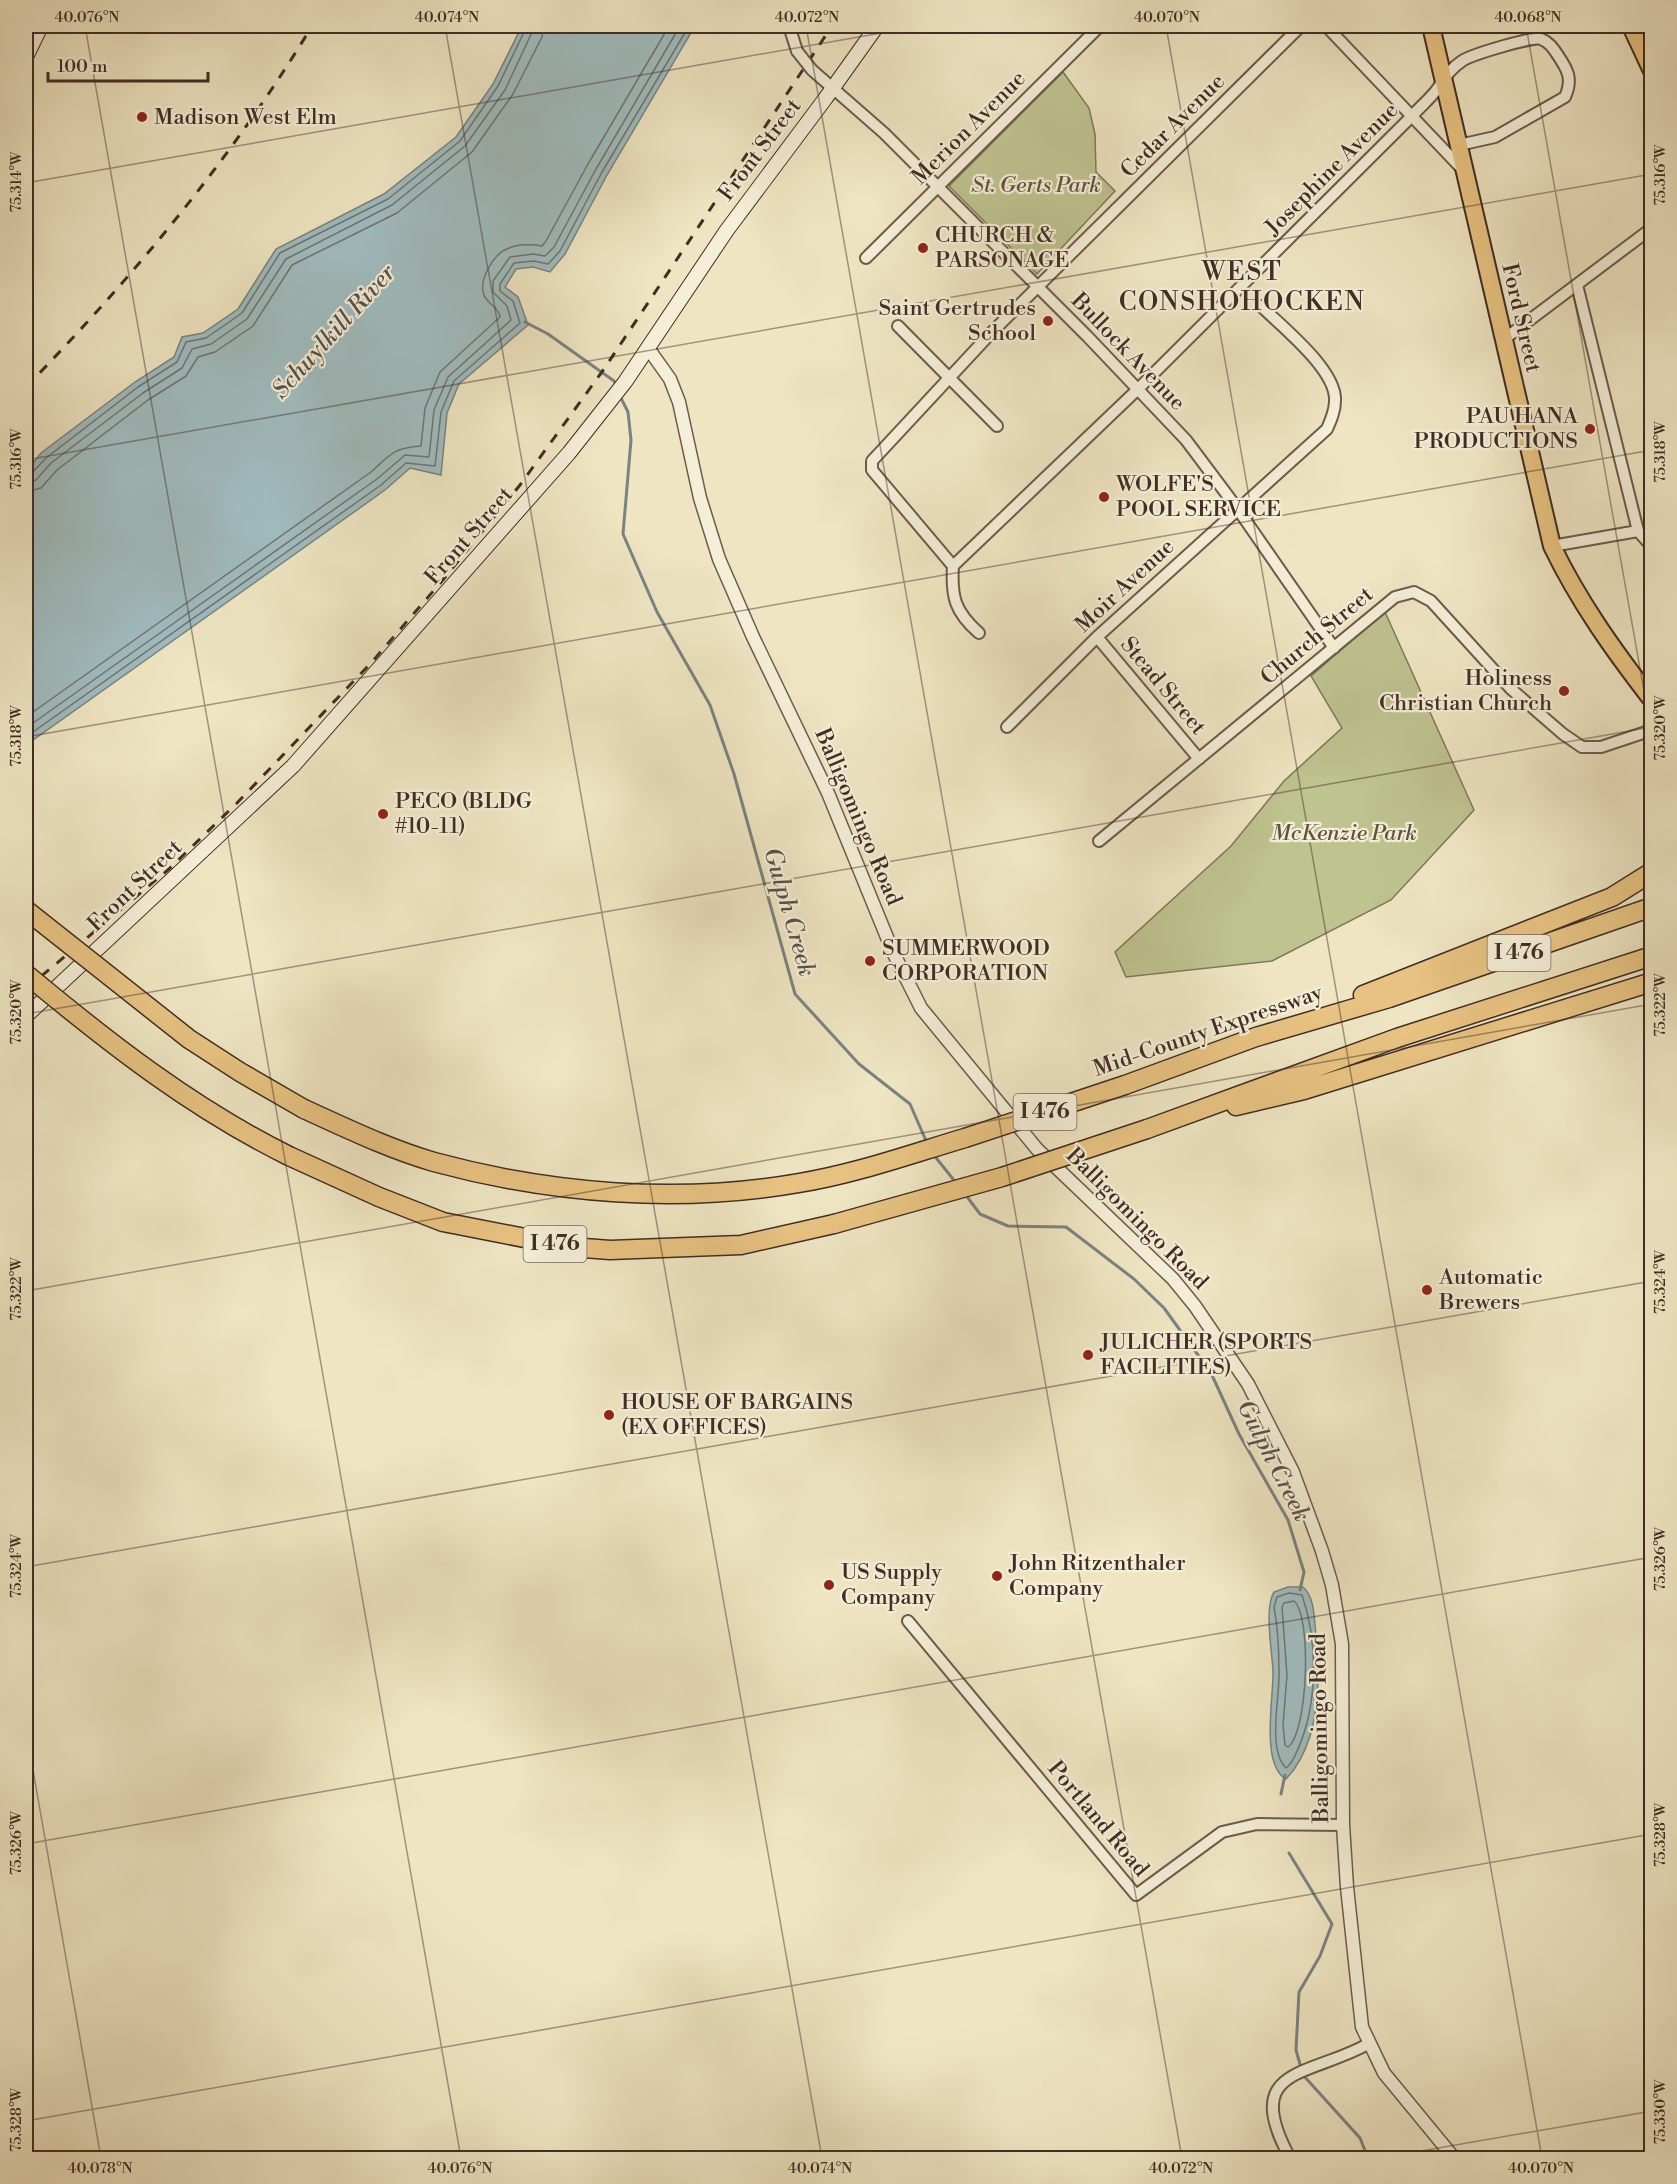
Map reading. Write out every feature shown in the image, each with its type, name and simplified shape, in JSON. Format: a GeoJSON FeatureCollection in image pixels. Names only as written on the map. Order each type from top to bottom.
{"type":"FeatureCollection","features":[{"type":"Feature","properties":{"kind":"highway"},"geometry":{"type":"LineString","coordinates":[[1256,1037],[1612,897],[1652,872]]}},
{"type":"Feature","properties":{"kind":"highway","name":"Mid-County Expressway"},"geometry":{"type":"LineString","coordinates":[[26,910],[189,1039],[304,1109],[368,1138],[433,1161],[518,1181],[573,1189],[663,1194],[800,1183],[932,1148],[1125,1085],[1256,1037],[1389,998],[1652,907]]}},
{"type":"Feature","properties":{"kind":"highway","name":"I 476"},"geometry":{"type":"LineString","coordinates":[[26,974],[152,1075],[220,1120],[290,1156],[379,1197],[444,1222],[571,1247],[610,1250],[741,1245],[834,1224],[1002,1177],[1146,1129],[1397,1038],[1652,956]]}},
{"type":"Feature","properties":{"kind":"highway"},"geometry":{"type":"LineString","coordinates":[[1146,1129],[1304,1090],[1652,982]]}},
{"type":"Feature","properties":{"kind":"main road"},"geometry":{"type":"LineString","coordinates":[[26,57],[41,26]]}},
{"type":"Feature","properties":{"kind":"main road","name":"Front Street"},"geometry":{"type":"LineString","coordinates":[[26,1016],[309,749],[569,453],[625,382],[733,221],[877,26]]}},
{"type":"Feature","properties":{"kind":"main road","name":"Ford Street"},"geometry":{"type":"LineString","coordinates":[[1431,26],[1552,546],[1569,580],[1612,647],[1652,700]]}},
{"type":"Feature","properties":{"kind":"main road"},"geometry":{"type":"LineString","coordinates":[[1618,26],[1642,54]]}},
{"type":"Feature","properties":{"kind":"main road"},"geometry":{"type":"LineString","coordinates":[[1631,26],[1642,54],[1652,71]]}},
{"type":"Feature","properties":{"kind":"street","name":"Bullock Avenue"},"geometry":{"type":"LineString","coordinates":[[789,26],[797,51],[812,70],[884,133],[1186,440],[1237,508],[1334,648]]}},
{"type":"Feature","properties":{"kind":"street","name":"Merion Avenue"},"geometry":{"type":"LineString","coordinates":[[866,258],[1100,26]]}},
{"type":"Feature","properties":{"kind":"street","name":"Cedar Avenue"},"geometry":{"type":"LineString","coordinates":[[953,566],[872,470],[872,460],[949,375],[1301,26]]}},
{"type":"Feature","properties":{"kind":"street"},"geometry":{"type":"LineString","coordinates":[[1326,26],[1466,173]]}},
{"type":"Feature","properties":{"kind":"street","name":"Josephine Avenue"},"geometry":{"type":"LineString","coordinates":[[953,566],[1138,389],[1412,116],[1438,88],[1444,75],[1463,60],[1525,39],[1539,38],[1550,44],[1570,75],[1570,86],[1565,97],[1496,137],[1459,145]]}},
{"type":"Feature","properties":{"kind":"street"},"geometry":{"type":"LineString","coordinates":[[1503,340],[1652,228]]}},
{"type":"Feature","properties":{"kind":"street"},"geometry":{"type":"LineString","coordinates":[[1577,285],[1638,531],[1652,548]]}},
{"type":"Feature","properties":{"kind":"street","name":"Moir Avenue"},"geometry":{"type":"LineString","coordinates":[[1006,727],[1097,637],[1327,429],[1336,401],[1334,390],[1325,371],[1261,306]]}},
{"type":"Feature","properties":{"kind":"street"},"geometry":{"type":"LineString","coordinates":[[898,326],[997,426]]}},
{"type":"Feature","properties":{"kind":"street","name":"Balligomingo Road"},"geometry":{"type":"LineString","coordinates":[[648,348],[670,379],[679,402],[705,518],[723,569],[828,793],[893,952],[921,1008],[1037,1149],[1165,1271],[1188,1297],[1248,1384],[1293,1472],[1322,1551],[1338,1617],[1342,1656],[1343,1825],[1359,2010],[1368,2044],[1384,2073],[1454,2158]]}},
{"type":"Feature","properties":{"kind":"street"},"geometry":{"type":"LineString","coordinates":[[1552,546],[1638,531]]}},
{"type":"Feature","properties":{"kind":"street"},"geometry":{"type":"LineString","coordinates":[[953,566],[952,591],[957,607],[964,620],[979,633]]}},
{"type":"Feature","properties":{"kind":"street","name":"Church Street"},"geometry":{"type":"LineString","coordinates":[[1099,842],[1395,597],[1414,592],[1431,601],[1511,689],[1563,734],[1582,747],[1601,747],[1652,730]]}},
{"type":"Feature","properties":{"kind":"street","name":"Stead Street"},"geometry":{"type":"LineString","coordinates":[[1097,637],[1199,759]]}},
{"type":"Feature","properties":{"kind":"street","name":"Portland Road"},"geometry":{"type":"LineString","coordinates":[[908,1621],[1136,1894],[1222,1832],[1257,1824],[1343,1825]]}},
{"type":"Feature","properties":{"kind":"street"},"geometry":{"type":"LineString","coordinates":[[1290,2158],[1274,2121],[1273,2113],[1274,2098],[1282,2082],[1292,2074],[1368,2044]]}},
{"type":"Feature","properties":{"kind":"green space","name":"St. Gerts Park"},"geometry":{"type":"Polygon","coordinates":[[[1063,72],[1089,108],[1095,134],[1096,172],[1115,191],[1037,274],[949,186],[1063,72]]]}},
{"type":"Feature","properties":{"kind":"green space","name":"McKenzie Park"},"geometry":{"type":"Polygon","coordinates":[[[1385,612],[1474,810],[1391,900],[1272,961],[1126,977],[1115,952],[1231,846],[1284,781],[1342,728],[1311,676],[1385,612]]]}},
{"type":"Feature","properties":{"kind":"water","name":"Schuylkill River"},"geometry":{"type":"Polygon","coordinates":[[[522,26],[695,26],[607,175],[565,254],[550,272],[533,267],[516,269],[505,287],[518,297],[528,325],[459,384],[447,413],[441,475],[410,468],[385,490],[26,745],[26,472],[41,453],[135,382],[174,357],[182,337],[203,333],[238,309],[276,249],[384,194],[456,137],[493,84],[522,26]]]}},
{"type":"Feature","properties":{"kind":"water"},"geometry":{"type":"Polygon","coordinates":[[[1288,1587],[1303,1587],[1311,1599],[1317,1644],[1318,1686],[1313,1727],[1307,1746],[1298,1764],[1286,1779],[1278,1771],[1273,1760],[1271,1745],[1273,1671],[1269,1609],[1274,1592],[1288,1587]]]}},
{"type":"Feature","properties":{"kind":"waterway","name":"Gulph Creek"},"geometry":{"type":"LineString","coordinates":[[525,322],[548,334],[614,381],[617,387]]}},
{"type":"Feature","properties":{"kind":"waterway","name":"Gulph Creek"},"geometry":{"type":"LineString","coordinates":[[620,396],[628,412],[631,440],[623,534],[657,612],[710,705],[734,774],[795,994],[859,1064],[910,1104],[927,1143]]}},
{"type":"Feature","properties":{"kind":"waterway","name":"Gulph Creek"},"geometry":{"type":"LineString","coordinates":[[933,1154],[957,1184]]}},
{"type":"Feature","properties":{"kind":"waterway","name":"Gulph Creek"},"geometry":{"type":"LineString","coordinates":[[965,1194],[980,1214],[1008,1226],[1066,1227],[1134,1279],[1164,1308],[1211,1373],[1239,1434],[1288,1520],[1304,1572],[1300,1590]]}},
{"type":"Feature","properties":{"kind":"waterway","name":"Gulph Creek"},"geometry":{"type":"LineString","coordinates":[[1281,1794],[1285,1775]]}},
{"type":"Feature","properties":{"kind":"waterway","name":"Gulph Creek"},"geometry":{"type":"LineString","coordinates":[[1289,1853],[1332,1924],[1320,1956],[1299,1992],[1296,2050],[1303,2075],[1360,2138],[1368,2158]]}},
{"type":"Feature","properties":{"kind":"railway"},"geometry":{"type":"LineString","coordinates":[[26,387],[105,302],[180,214],[249,122],[312,26]]}},
{"type":"Feature","properties":{"kind":"railway"},"geometry":{"type":"LineString","coordinates":[[26,989],[169,869],[237,803],[371,663],[442,581],[520,485],[604,369],[832,26]]}},
{"type":"Feature","properties":{"kind":"place","name":"Madison West Elm"},"geometry":{"type":"Point","coordinates":[142,117]}},
{"type":"Feature","properties":{"kind":"place","name":"CHURCH & PARSONAGE"},"geometry":{"type":"Point","coordinates":[923,248]}},
{"type":"Feature","properties":{"kind":"place","name":"Saint Gertrudes School"},"geometry":{"type":"Point","coordinates":[1048,321]}},
{"type":"Feature","properties":{"kind":"place","name":"PAU HANA PRODUCTIONS"},"geometry":{"type":"Point","coordinates":[1590,429]}},
{"type":"Feature","properties":{"kind":"place","name":"WOLFE'S POOL SERVICE"},"geometry":{"type":"Point","coordinates":[1104,497]}},
{"type":"Feature","properties":{"kind":"place","name":"Holiness Christian Church"},"geometry":{"type":"Point","coordinates":[1564,691]}},
{"type":"Feature","properties":{"kind":"place","name":"PECO (BLDG #10-11)"},"geometry":{"type":"Point","coordinates":[383,814]}},
{"type":"Feature","properties":{"kind":"place","name":"SUMMERWOOD CORPORATION"},"geometry":{"type":"Point","coordinates":[870,961]}},
{"type":"Feature","properties":{"kind":"place","name":"Automatic Brewers"},"geometry":{"type":"Point","coordinates":[1427,1290]}},
{"type":"Feature","properties":{"kind":"place","name":"JULICHER (SPORTS FACILITIES)"},"geometry":{"type":"Point","coordinates":[1088,1355]}},
{"type":"Feature","properties":{"kind":"place","name":"HOUSE OF BARGAINS (EX OFFICES)"},"geometry":{"type":"Point","coordinates":[609,1415]}},
{"type":"Feature","properties":{"kind":"place","name":"John Ritzenthaler Company"},"geometry":{"type":"Point","coordinates":[997,1576]}},
{"type":"Feature","properties":{"kind":"place","name":"US Supply Company"},"geometry":{"type":"Point","coordinates":[829,1585]}},
{"type":"Feature","properties":{"kind":"district","name":"WEST CONSHOHOCKEN"},"geometry":{"type":"Point","coordinates":[1242,287]}}]}
